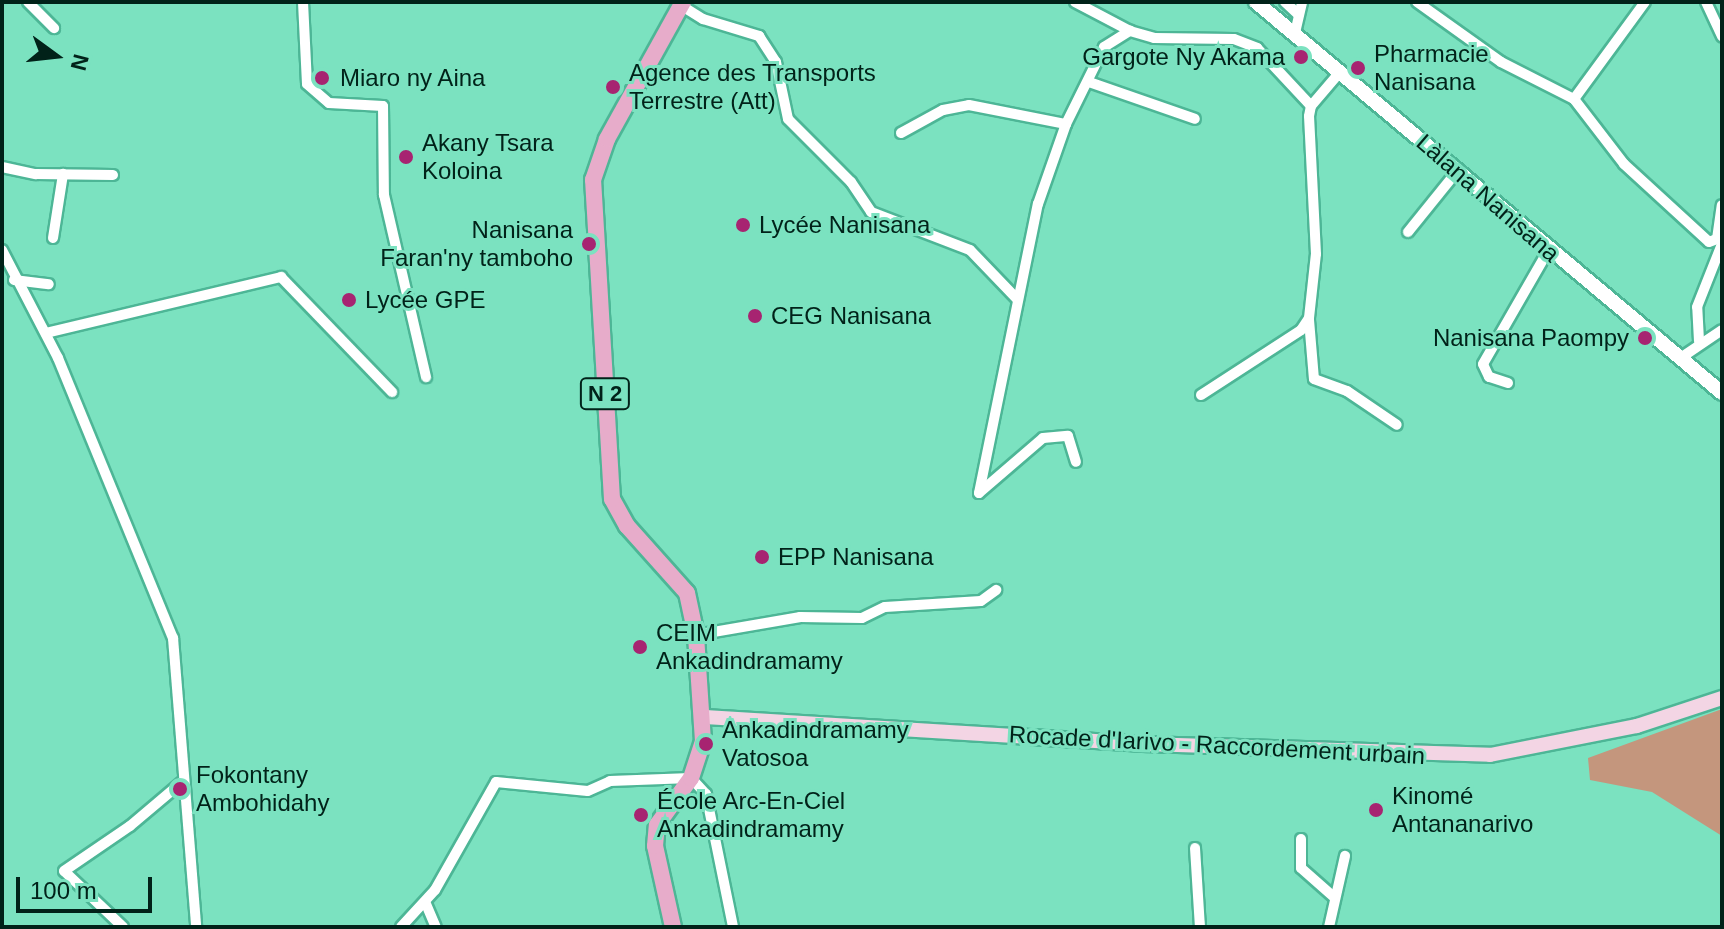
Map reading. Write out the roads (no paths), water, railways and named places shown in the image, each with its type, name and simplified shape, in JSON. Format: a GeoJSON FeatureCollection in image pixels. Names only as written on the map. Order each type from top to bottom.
{"type":"FeatureCollection","features":[{"type":"Feature","properties":{"kind":"main road","name":"N 2"},"geometry":{"type":"LineString","coordinates":[[673,927],[660,884],[657,825],[691,778],[704,717],[696,635],[687,593],[627,526],[612,499],[593,180],[607,139],[682,4]]}},
{"type":"Feature","properties":{"kind":"main road","name":"Rocade d'Iarivo - Raccordement urbain"},"geometry":{"type":"LineString","coordinates":[[704,717],[1145,744],[1490,755],[1637,726],[1722,698]]}},
{"type":"Feature","properties":{"kind":"street"},"geometry":{"type":"LineString","coordinates":[[28,2],[54,28]]}},
{"type":"Feature","properties":{"kind":"street"},"geometry":{"type":"LineString","coordinates":[[303,2],[307,84],[329,103],[383,106],[384,195],[426,377]]}},
{"type":"Feature","properties":{"kind":"street"},"geometry":{"type":"LineString","coordinates":[[1075,2],[1130,31],[1154,38],[1234,39],[1257,48],[1311,106],[1316,254],[1309,318],[1314,379],[1355,395],[1397,425]]}},
{"type":"Feature","properties":{"kind":"street","name":"Làlana Nanisana"},"geometry":{"type":"LineString","coordinates":[[1256,2],[1458,170],[1548,251],[1682,357],[1722,393]]}},
{"type":"Feature","properties":{"kind":"street"},"geometry":{"type":"LineString","coordinates":[[1285,2],[1298,14]]}},
{"type":"Feature","properties":{"kind":"street"},"geometry":{"type":"LineString","coordinates":[[1295,33],[1302,2]]}},
{"type":"Feature","properties":{"kind":"street"},"geometry":{"type":"LineString","coordinates":[[1417,2],[1501,62],[1574,99],[1624,164],[1709,242],[1717,239],[1722,205]]}},
{"type":"Feature","properties":{"kind":"street"},"geometry":{"type":"LineString","coordinates":[[1574,99],[1645,2]]}},
{"type":"Feature","properties":{"kind":"street"},"geometry":{"type":"LineString","coordinates":[[1706,2],[1722,36]]}},
{"type":"Feature","properties":{"kind":"street"},"geometry":{"type":"LineString","coordinates":[[682,4],[703,19],[759,36],[776,62],[788,119],[851,182],[871,212],[970,250],[1017,299]]}},
{"type":"Feature","properties":{"kind":"street"},"geometry":{"type":"LineString","coordinates":[[1076,462],[1068,436],[1043,438],[979,493],[993,442],[1017,299],[1038,204],[1066,124],[1104,47],[1130,31]]}},
{"type":"Feature","properties":{"kind":"street"},"geometry":{"type":"LineString","coordinates":[[1311,106],[1340,72]]}},
{"type":"Feature","properties":{"kind":"street"},"geometry":{"type":"LineString","coordinates":[[1089,82],[1195,119]]}},
{"type":"Feature","properties":{"kind":"street"},"geometry":{"type":"LineString","coordinates":[[901,133],[943,110],[969,105],[1066,124]]}},
{"type":"Feature","properties":{"kind":"street"},"geometry":{"type":"LineString","coordinates":[[2,167],[63,174],[113,175]]}},
{"type":"Feature","properties":{"kind":"street"},"geometry":{"type":"LineString","coordinates":[[1408,232],[1458,170]]}},
{"type":"Feature","properties":{"kind":"street"},"geometry":{"type":"LineString","coordinates":[[53,238],[63,174]]}},
{"type":"Feature","properties":{"kind":"street"},"geometry":{"type":"LineString","coordinates":[[1699,341],[1697,307],[1722,244]]}},
{"type":"Feature","properties":{"kind":"street"},"geometry":{"type":"LineString","coordinates":[[2,250],[14,280],[46,333],[173,638],[182,782],[196,927]]}},
{"type":"Feature","properties":{"kind":"street"},"geometry":{"type":"LineString","coordinates":[[1508,383],[1489,377],[1483,364],[1548,251]]}},
{"type":"Feature","properties":{"kind":"street"},"geometry":{"type":"LineString","coordinates":[[46,333],[281,277],[392,392]]}},
{"type":"Feature","properties":{"kind":"street"},"geometry":{"type":"LineString","coordinates":[[14,280],[49,284]]}},
{"type":"Feature","properties":{"kind":"street"},"geometry":{"type":"LineString","coordinates":[[1201,395],[1301,330],[1309,318]]}},
{"type":"Feature","properties":{"kind":"street"},"geometry":{"type":"LineString","coordinates":[[1682,357],[1699,341],[1722,330]]}},
{"type":"Feature","properties":{"kind":"street"},"geometry":{"type":"LineString","coordinates":[[696,635],[800,617],[862,618],[885,607],[981,601],[996,590]]}},
{"type":"Feature","properties":{"kind":"street"},"geometry":{"type":"LineString","coordinates":[[401,927],[426,904],[496,782],[588,791],[610,781],[691,778],[706,794],[733,927]]}},
{"type":"Feature","properties":{"kind":"street"},"geometry":{"type":"LineString","coordinates":[[123,927],[64,871],[130,826],[182,782]]}},
{"type":"Feature","properties":{"kind":"street"},"geometry":{"type":"LineString","coordinates":[[1301,839],[1301,868],[1335,898]]}},
{"type":"Feature","properties":{"kind":"street"},"geometry":{"type":"LineString","coordinates":[[1195,848],[1200,927]]}},
{"type":"Feature","properties":{"kind":"street"},"geometry":{"type":"LineString","coordinates":[[1329,927],[1345,856]]}},
{"type":"Feature","properties":{"kind":"street"},"geometry":{"type":"LineString","coordinates":[[426,904],[436,927]]}},
{"type":"Feature","properties":{"kind":"place","name":"Gargote Ny Akama"},"geometry":{"type":"Point","coordinates":[1301,57]}},
{"type":"Feature","properties":{"kind":"place","name":"Pharmacie Nanisana"},"geometry":{"type":"Point","coordinates":[1358,68]}},
{"type":"Feature","properties":{"kind":"place","name":"Miaro ny Aina"},"geometry":{"type":"Point","coordinates":[322,78]}},
{"type":"Feature","properties":{"kind":"place","name":"Agence des Transports Terrestre (Att)"},"geometry":{"type":"Point","coordinates":[613,87]}},
{"type":"Feature","properties":{"kind":"place","name":"Akany Tsara Koloina"},"geometry":{"type":"Point","coordinates":[406,157]}},
{"type":"Feature","properties":{"kind":"place","name":"Lycée Nanisana"},"geometry":{"type":"Point","coordinates":[743,225]}},
{"type":"Feature","properties":{"kind":"place","name":"Nanisana Faran'ny tamboho"},"geometry":{"type":"Point","coordinates":[589,244]}},
{"type":"Feature","properties":{"kind":"place","name":"Lycée GPE"},"geometry":{"type":"Point","coordinates":[349,300]}},
{"type":"Feature","properties":{"kind":"place","name":"CEG Nanisana"},"geometry":{"type":"Point","coordinates":[755,316]}},
{"type":"Feature","properties":{"kind":"place","name":"Nanisana Paompy"},"geometry":{"type":"Point","coordinates":[1645,338]}},
{"type":"Feature","properties":{"kind":"place","name":"EPP Nanisana"},"geometry":{"type":"Point","coordinates":[762,557]}},
{"type":"Feature","properties":{"kind":"place","name":"CEIM Ankadindramamy"},"geometry":{"type":"Point","coordinates":[640,647]}},
{"type":"Feature","properties":{"kind":"place","name":"Ankadindramamy Vatosoa"},"geometry":{"type":"Point","coordinates":[706,744]}},
{"type":"Feature","properties":{"kind":"place","name":"Fokontany Ambohidahy"},"geometry":{"type":"Point","coordinates":[180,789]}},
{"type":"Feature","properties":{"kind":"place","name":"Kinomé Antananarivo"},"geometry":{"type":"Point","coordinates":[1376,810]}},
{"type":"Feature","properties":{"kind":"place","name":"École Arc-En-Ciel Ankadindramamy"},"geometry":{"type":"Point","coordinates":[641,815]}}]}
